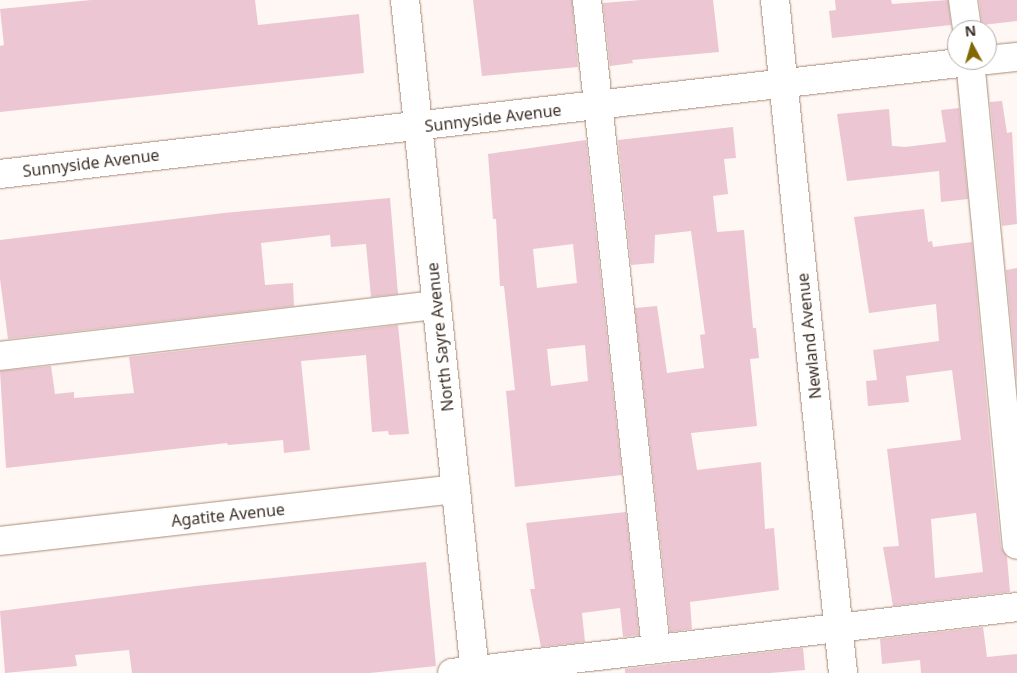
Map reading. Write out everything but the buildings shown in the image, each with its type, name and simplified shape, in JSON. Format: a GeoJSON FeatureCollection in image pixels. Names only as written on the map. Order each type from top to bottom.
{"type":"FeatureCollection","features":[{"type":"Feature","properties":{"kind":"street","name":"North Sayre Avenue"},"geometry":{"type":"LineString","coordinates":[[406,0],[456,489],[467,672]]}},
{"type":"Feature","properties":{"kind":"street"},"geometry":{"type":"LineString","coordinates":[[587,0],[656,649]]}},
{"type":"Feature","properties":{"kind":"street","name":"Newland Avenue"},"geometry":{"type":"LineString","coordinates":[[775,0],[843,673]]}},
{"type":"Feature","properties":{"kind":"street"},"geometry":{"type":"LineString","coordinates":[[963,0],[966,20]]}},
{"type":"Feature","properties":{"kind":"street","name":"Sunnyside Avenue"},"geometry":{"type":"LineString","coordinates":[[997,59],[1017,57]]}},
{"type":"Feature","properties":{"kind":"street","name":"Sunnyside Avenue"},"geometry":{"type":"LineString","coordinates":[[0,174],[598,106],[947,64]]}},
{"type":"Feature","properties":{"kind":"street"},"geometry":{"type":"LineString","coordinates":[[979,70],[1017,545]]}},
{"type":"Feature","properties":{"kind":"street"},"geometry":{"type":"LineString","coordinates":[[0,356],[437,305]]}},
{"type":"Feature","properties":{"kind":"street","name":"Agatite Avenue"},"geometry":{"type":"LineString","coordinates":[[0,541],[456,489]]}},
{"type":"Feature","properties":{"kind":"street"},"geometry":{"type":"LineString","coordinates":[[467,672],[1017,607]]}}]}
